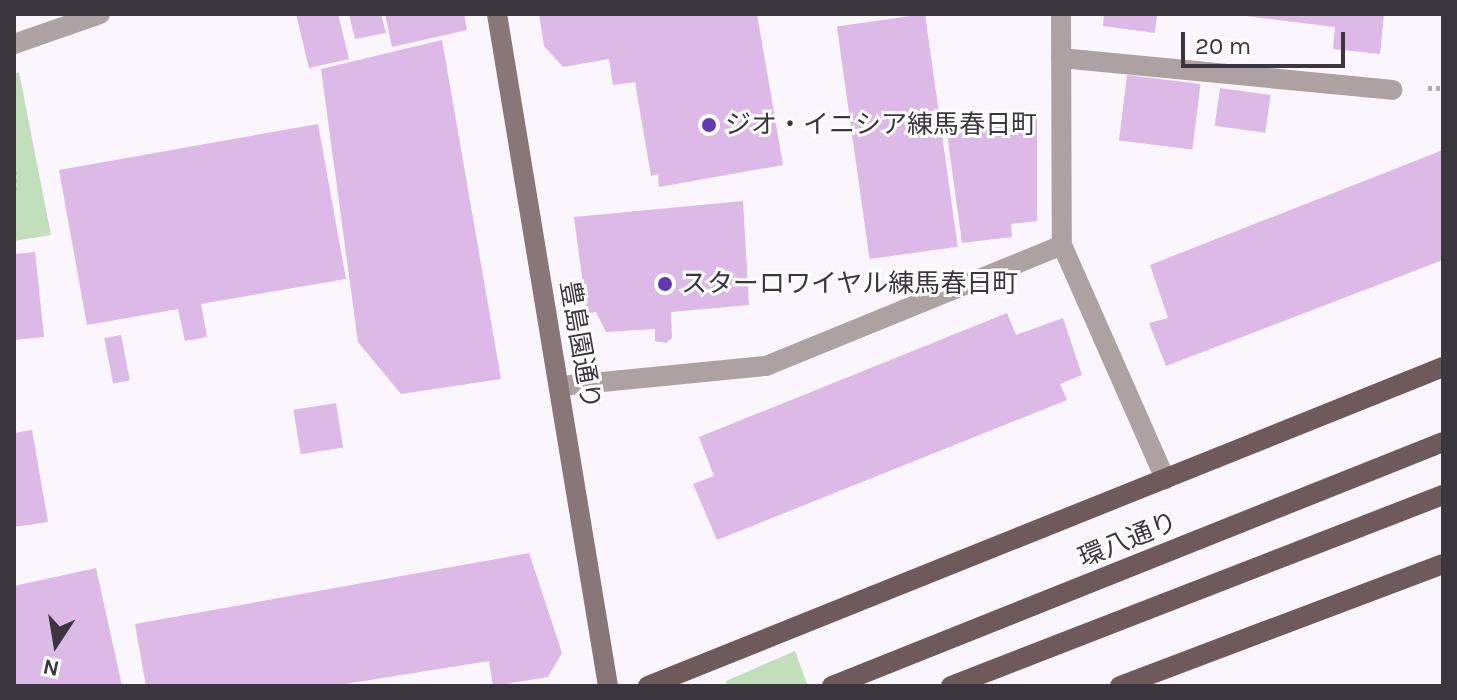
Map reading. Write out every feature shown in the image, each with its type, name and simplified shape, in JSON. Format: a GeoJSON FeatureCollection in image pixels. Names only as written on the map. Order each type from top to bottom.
{"type":"FeatureCollection","features":[{"type":"Feature","properties":{"kind":"main road"},"geometry":{"type":"LineString","coordinates":[[648,686],[1443,367]]}},
{"type":"Feature","properties":{"kind":"main road","name":"環八通り"},"geometry":{"type":"LineString","coordinates":[[832,686],[1443,442]]}},
{"type":"Feature","properties":{"kind":"main road"},"geometry":{"type":"LineString","coordinates":[[951,686],[1443,495]]}},
{"type":"Feature","properties":{"kind":"main road"},"geometry":{"type":"LineString","coordinates":[[1120,686],[1443,564]]}},
{"type":"Feature","properties":{"kind":"street"},"geometry":{"type":"LineString","coordinates":[[14,44],[100,14]]}},
{"type":"Feature","properties":{"kind":"street","name":"豊島園通り"},"geometry":{"type":"LineString","coordinates":[[497,14],[561,386],[608,686]]}},
{"type":"Feature","properties":{"kind":"street"},"geometry":{"type":"LineString","coordinates":[[1061,14],[1062,245],[1165,479]]}},
{"type":"Feature","properties":{"kind":"street"},"geometry":{"type":"LineString","coordinates":[[1061,58],[1392,90]]}},
{"type":"Feature","properties":{"kind":"street"},"geometry":{"type":"LineString","coordinates":[[561,386],[766,366],[1062,245]]}},
{"type":"Feature","properties":{"kind":"path"},"geometry":{"type":"LineString","coordinates":[[14,171],[14,191]]}},
{"type":"Feature","properties":{"kind":"green space"},"geometry":{"type":"Polygon","coordinates":[[[19,72],[51,235],[14,241],[14,74],[19,72]]]}},
{"type":"Feature","properties":{"kind":"green space"},"geometry":{"type":"Polygon","coordinates":[[[795,651],[808,686],[727,686],[726,681],[795,651]]]}},
{"type":"Feature","properties":{"kind":"building"},"geometry":{"type":"Polygon","coordinates":[[[296,14],[338,14],[349,59],[309,68],[296,14]]]}},
{"type":"Feature","properties":{"kind":"building"},"geometry":{"type":"Polygon","coordinates":[[[349,14],[381,14],[386,33],[355,39],[349,14]]]}},
{"type":"Feature","properties":{"kind":"building"},"geometry":{"type":"Polygon","coordinates":[[[385,14],[464,14],[467,30],[392,47],[385,14]]]}},
{"type":"Feature","properties":{"kind":"building","name":"ジオ・イニシア練馬春日町"},"geometry":{"type":"Polygon","coordinates":[[[539,14],[757,14],[783,165],[659,187],[658,174],[651,176],[635,82],[613,85],[609,59],[563,67],[544,46],[539,14]]]}},
{"type":"Feature","properties":{"kind":"building"},"geometry":{"type":"Polygon","coordinates":[[[925,14],[958,247],[870,259],[837,26],[925,14]]]}},
{"type":"Feature","properties":{"kind":"building"},"geometry":{"type":"Polygon","coordinates":[[[1104,14],[1157,14],[1155,33],[1103,26],[1104,14]]]}},
{"type":"Feature","properties":{"kind":"building"},"geometry":{"type":"Polygon","coordinates":[[[1230,14],[1384,14],[1380,54],[1333,49],[1335,27],[1230,14]]]}},
{"type":"Feature","properties":{"kind":"building"},"geometry":{"type":"Polygon","coordinates":[[[442,40],[501,379],[401,394],[358,342],[321,69],[442,40]]]}},
{"type":"Feature","properties":{"kind":"building"},"geometry":{"type":"Polygon","coordinates":[[[1127,75],[1200,84],[1192,150],[1119,141],[1127,75]]]}},
{"type":"Feature","properties":{"kind":"building"},"geometry":{"type":"Polygon","coordinates":[[[1220,88],[1271,95],[1265,133],[1215,126],[1220,88]]]}},
{"type":"Feature","properties":{"kind":"building"},"geometry":{"type":"Polygon","coordinates":[[[1037,115],[1037,221],[1011,224],[1012,237],[962,243],[946,126],[1037,115]]]}},
{"type":"Feature","properties":{"kind":"building"},"geometry":{"type":"Polygon","coordinates":[[[318,124],[346,279],[201,304],[207,337],[185,341],[178,309],[87,325],[59,170],[318,124]]]}},
{"type":"Feature","properties":{"kind":"building"},"geometry":{"type":"Polygon","coordinates":[[[1443,150],[1443,260],[1166,366],[1149,323],[1168,318],[1150,265],[1443,150]]]}},
{"type":"Feature","properties":{"kind":"building","name":"スターロワイヤル練馬春日町"},"geometry":{"type":"Polygon","coordinates":[[[743,201],[749,305],[671,312],[672,338],[666,343],[655,341],[655,329],[606,332],[596,312],[587,314],[574,217],[743,201]]]}},
{"type":"Feature","properties":{"kind":"building"},"geometry":{"type":"Polygon","coordinates":[[[35,252],[44,337],[14,340],[14,254],[35,252]]]}},
{"type":"Feature","properties":{"kind":"building"},"geometry":{"type":"Polygon","coordinates":[[[1007,313],[1016,335],[1063,318],[1082,375],[1060,384],[1067,400],[717,540],[693,484],[714,476],[699,437],[1007,313]]]}},
{"type":"Feature","properties":{"kind":"building"},"geometry":{"type":"Polygon","coordinates":[[[121,335],[130,380],[113,383],[104,338],[121,335]]]}},
{"type":"Feature","properties":{"kind":"building"},"geometry":{"type":"Polygon","coordinates":[[[336,403],[343,447],[301,454],[294,410],[336,403]]]}},
{"type":"Feature","properties":{"kind":"building"},"geometry":{"type":"Polygon","coordinates":[[[32,430],[48,522],[14,527],[14,433],[32,430]]]}},
{"type":"Feature","properties":{"kind":"building"},"geometry":{"type":"Polygon","coordinates":[[[529,553],[562,653],[548,677],[493,686],[489,661],[332,686],[146,686],[135,624],[529,553]]]}},
{"type":"Feature","properties":{"kind":"building"},"geometry":{"type":"Polygon","coordinates":[[[96,568],[122,686],[14,686],[14,586],[96,568]]]}},
{"type":"Feature","properties":{"kind":"place","name":"ジオ・イニシア練馬春日町"},"geometry":{"type":"Point","coordinates":[709,125]}},
{"type":"Feature","properties":{"kind":"place","name":"スターロワイヤル練馬春日町"},"geometry":{"type":"Point","coordinates":[665,284]}}]}
